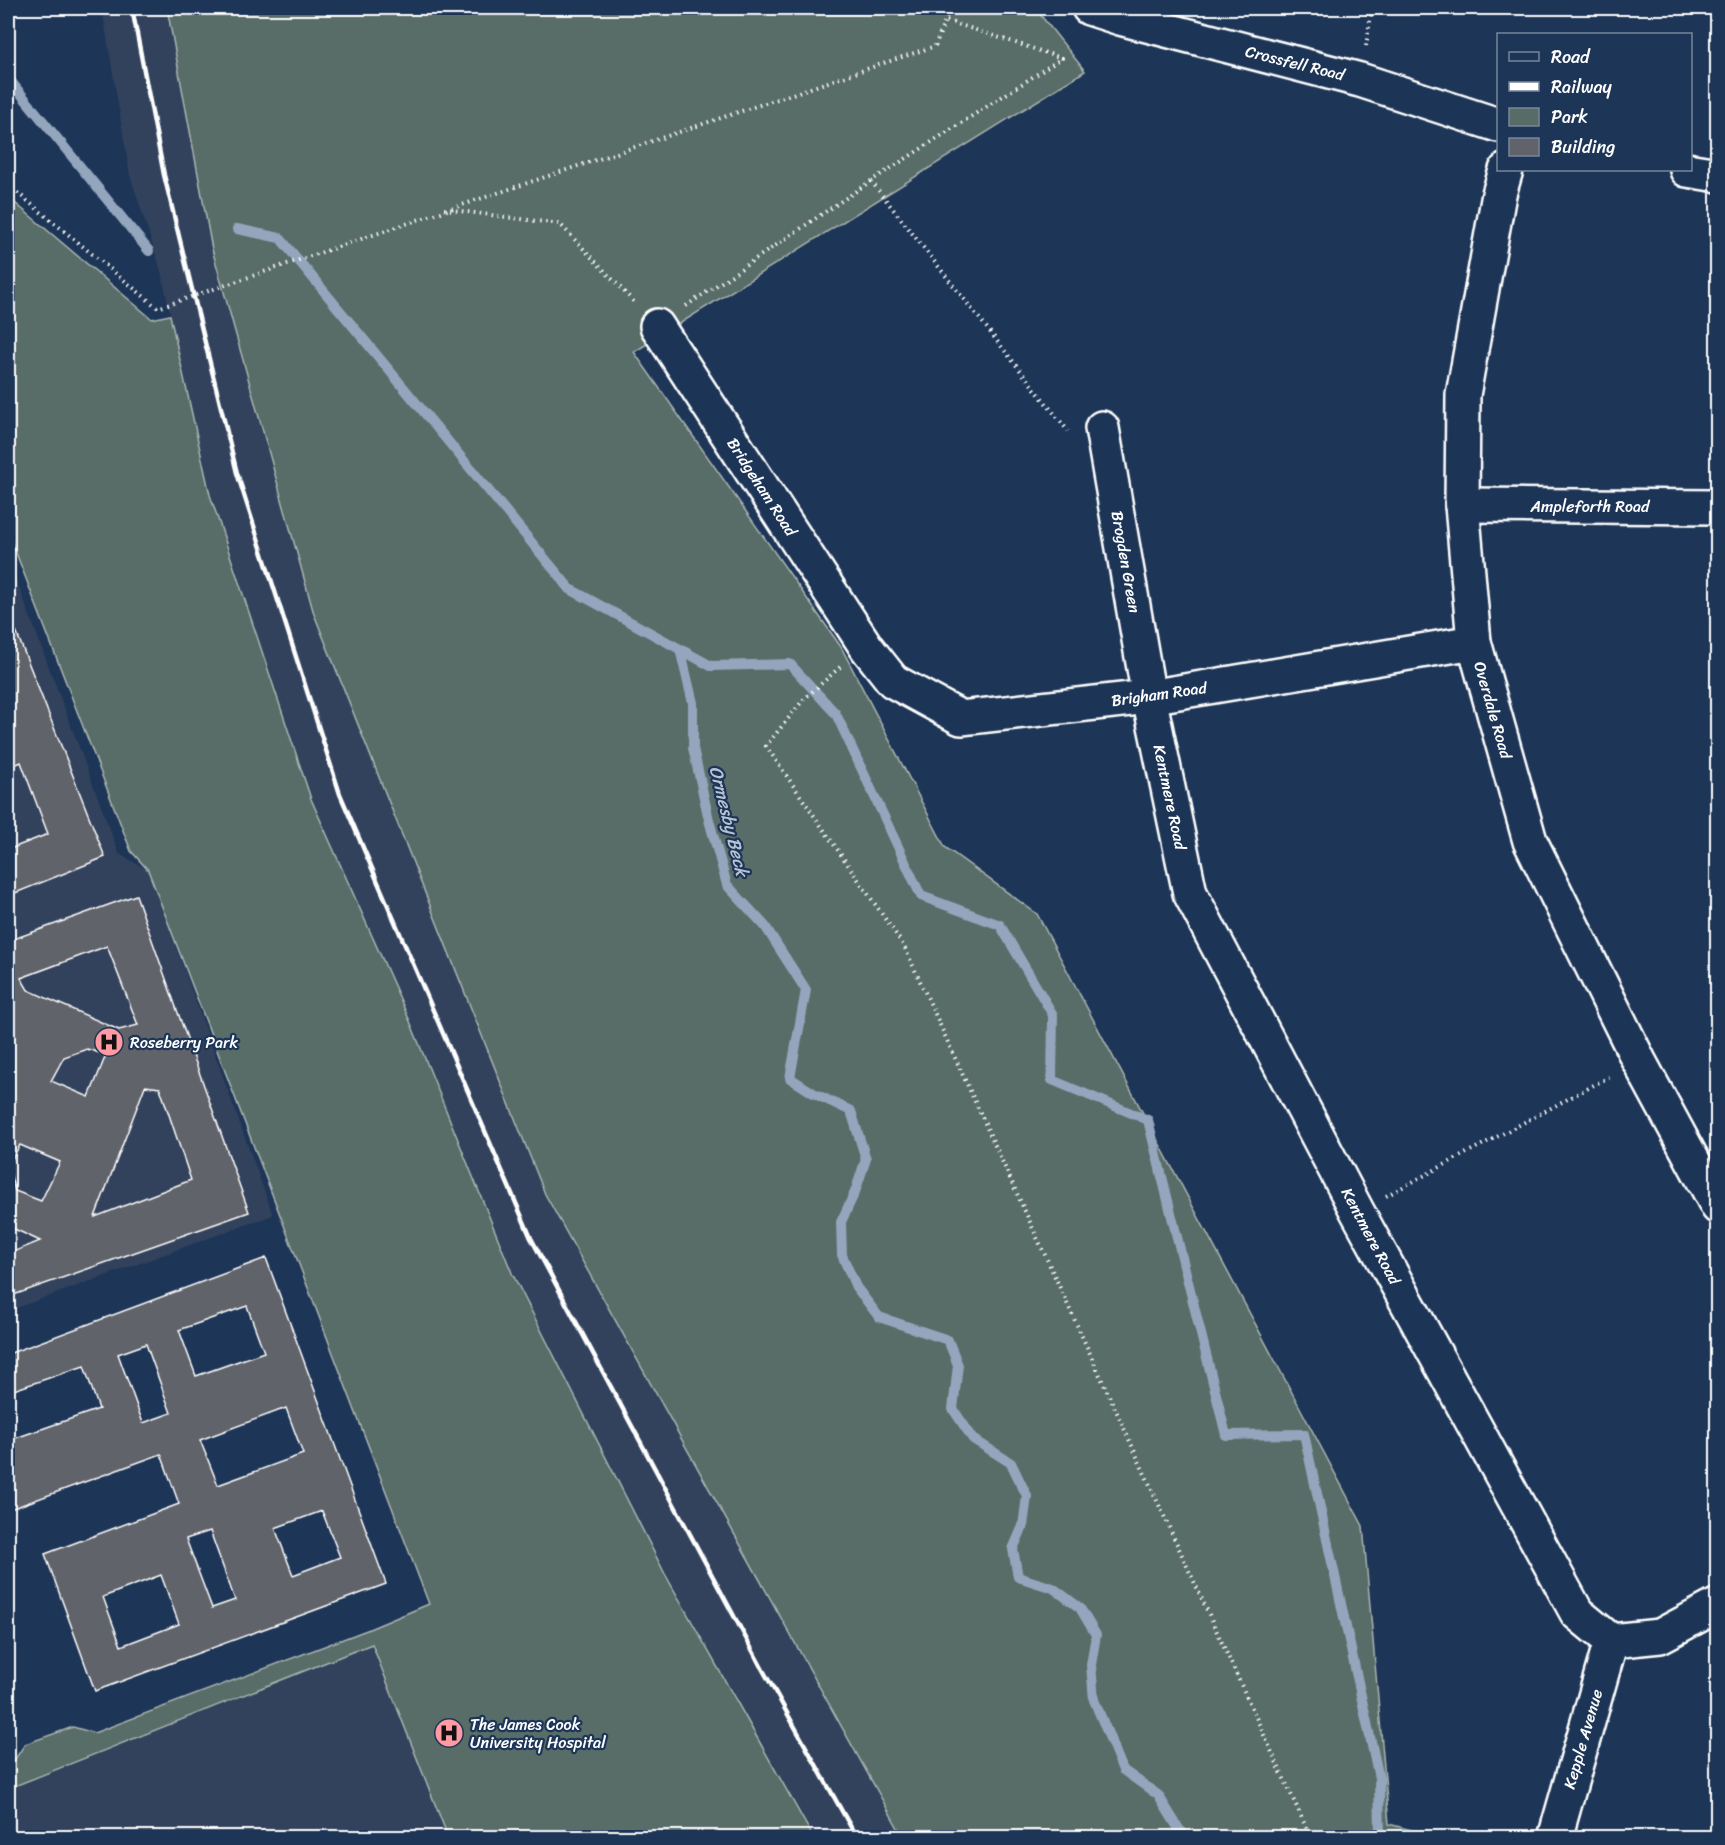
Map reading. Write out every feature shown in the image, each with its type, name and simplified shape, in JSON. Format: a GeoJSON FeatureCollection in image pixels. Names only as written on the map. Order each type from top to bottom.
{"type":"FeatureCollection","features":[{"type":"Feature","properties":{"kind":"street","name":"Crossfell Road"},"geometry":{"type":"LineString","coordinates":[[1089,8],[1360,80],[1497,124]]}},
{"type":"Feature","properties":{"kind":"street","name":"Overdale Road"},"geometry":{"type":"LineString","coordinates":[[1506,171],[1499,195],[1462,395],[1461,505],[1474,642],[1530,841],[1639,1061],[1718,1208]]}},
{"type":"Feature","properties":{"kind":"street"},"geometry":{"type":"LineString","coordinates":[[1692,171],[1718,175]]}},
{"type":"Feature","properties":{"kind":"street","name":"Bridgeham Road"},"geometry":{"type":"LineString","coordinates":[[657,326],[867,648]]}},
{"type":"Feature","properties":{"kind":"street","name":"Brogden Green"},"geometry":{"type":"LineString","coordinates":[[1102,428],[1149,697]]}},
{"type":"Feature","properties":{"kind":"street","name":"Ampleforth Road"},"geometry":{"type":"LineString","coordinates":[[1461,505],[1718,507]]}},
{"type":"Feature","properties":{"kind":"street","name":"Brigham Road"},"geometry":{"type":"LineString","coordinates":[[867,648],[893,681],[961,718],[1149,697],[1474,642]]}},
{"type":"Feature","properties":{"kind":"street","name":"Kentmere Road"},"geometry":{"type":"LineString","coordinates":[[1149,697],[1190,893],[1357,1211],[1577,1613],[1611,1641]]}},
{"type":"Feature","properties":{"kind":"street"},"geometry":{"type":"LineString","coordinates":[[1611,1641],[1660,1636],[1718,1605]]}},
{"type":"Feature","properties":{"kind":"street","name":"Kepple Avenue"},"geometry":{"type":"LineString","coordinates":[[1555,1838],[1611,1641]]}},
{"type":"Feature","properties":{"kind":"path"},"geometry":{"type":"LineString","coordinates":[[8,185],[158,308],[444,209],[935,46],[950,8]]}},
{"type":"Feature","properties":{"kind":"path"},"geometry":{"type":"LineString","coordinates":[[444,209],[560,224],[657,326],[871,182],[1062,58],[945,20]]}},
{"type":"Feature","properties":{"kind":"path"},"geometry":{"type":"LineString","coordinates":[[871,182],[1068,431],[1102,428]]}},
{"type":"Feature","properties":{"kind":"path"},"geometry":{"type":"LineString","coordinates":[[832,672],[804,699],[766,746],[904,946],[1311,1838]]}},
{"type":"Feature","properties":{"kind":"path"},"geometry":{"type":"LineString","coordinates":[[1357,1211],[1639,1061]]}},
{"type":"Feature","properties":{"kind":"shaded area"},"geometry":{"type":"Polygon","coordinates":[[[102,8],[167,8],[212,249],[314,614],[545,1194],[903,1837],[8,1838],[8,1794],[12,1787],[372,1644],[385,1679],[664,1574],[512,1273],[409,1019],[311,799],[210,495],[161,271],[130,175],[102,8]]]}},
{"type":"Feature","properties":{"kind":"shaded area","name":"Roseberry Park"},"geometry":{"type":"Polygon","coordinates":[[[8,558],[119,854],[148,870],[273,1215],[8,1311],[8,558]]]}},
{"type":"Feature","properties":{"kind":"green space"},"geometry":{"type":"Polygon","coordinates":[[[167,8],[1035,8],[1085,71],[634,352],[841,647],[945,847],[1037,914],[1363,1526],[1389,1824],[1437,1837],[903,1837],[545,1194],[314,614],[212,249],[167,8]]]}},
{"type":"Feature","properties":{"kind":"green space"},"geometry":{"type":"Polygon","coordinates":[[[8,197],[152,319],[170,315],[210,495],[311,799],[409,1019],[512,1273],[665,1574],[813,1837],[448,1837],[372,1644],[12,1787],[8,1794],[11,1765],[25,1744],[73,1727],[94,1733],[367,1630],[429,1604],[148,870],[131,851],[8,532],[8,197]]]}},
{"type":"Feature","properties":{"kind":"building"},"geometry":{"type":"Polygon","coordinates":[[[8,611],[105,857],[8,896],[8,842],[10,849],[48,834],[21,762],[8,768],[8,611]]]}},
{"type":"Feature","properties":{"kind":"building"},"geometry":{"type":"Polygon","coordinates":[[[136,895],[249,1212],[8,1297],[8,1254],[40,1241],[8,1226],[8,1166],[8,941],[136,895]],[[107,946],[21,978],[28,990],[119,1030],[138,1025],[107,946]],[[87,1049],[64,1057],[51,1081],[89,1097],[106,1055],[87,1049]],[[145,1086],[95,1217],[191,1180],[160,1088],[145,1086]],[[20,1145],[8,1166],[15,1191],[41,1201],[60,1162],[20,1145]]]}},
{"type":"Feature","properties":{"kind":"building"},"geometry":{"type":"Polygon","coordinates":[[[266,1258],[386,1584],[95,1691],[45,1554],[179,1504],[161,1454],[8,1510],[8,1434],[10,1440],[99,1409],[84,1366],[8,1392],[8,1354],[266,1258]],[[247,1306],[179,1330],[196,1376],[264,1352],[247,1306]],[[146,1344],[118,1354],[143,1423],[171,1413],[146,1344]],[[286,1408],[200,1440],[218,1485],[303,1454],[286,1408]],[[322,1511],[275,1528],[293,1575],[340,1557],[322,1511]],[[210,1531],[186,1539],[212,1608],[235,1600],[210,1531]],[[161,1575],[103,1597],[121,1646],[179,1624],[161,1575]]]}},
{"type":"Feature","properties":{"kind":"waterway"},"geometry":{"type":"LineString","coordinates":[[8,78],[149,251]]}},
{"type":"Feature","properties":{"kind":"waterway"},"geometry":{"type":"LineString","coordinates":[[237,229],[280,238],[570,589],[711,666],[790,664],[836,714],[921,896],[1000,925],[1053,1015],[1052,1080],[1148,1120],[1226,1435],[1304,1434],[1379,1778],[1380,1838]]}},
{"type":"Feature","properties":{"kind":"waterway","name":"Ormesby Beck"},"geometry":{"type":"LineString","coordinates":[[680,649],[693,703],[693,748],[709,820],[727,885],[765,926],[806,990],[790,1078],[815,1094],[851,1111],[866,1159],[855,1192],[841,1222],[842,1255],[856,1287],[879,1317],[948,1340],[958,1365],[953,1409],[973,1439],[1011,1463],[1027,1496],[1023,1526],[1013,1549],[1018,1577],[1053,1588],[1080,1608],[1096,1635],[1091,1665],[1094,1700],[1123,1770],[1158,1795],[1179,1829],[1188,1838]]}},
{"type":"Feature","properties":{"kind":"railway"},"geometry":{"type":"LineString","coordinates":[[132,8],[164,175],[237,473],[340,794],[531,1238],[763,1670],[857,1838]]}},
{"type":"Feature","properties":{"kind":"place","name":"Roseberry Park"},"geometry":{"type":"Point","coordinates":[109,1042]}},
{"type":"Feature","properties":{"kind":"place","name":"The James Cook University Hospital"},"geometry":{"type":"Point","coordinates":[449,1733]}}]}
